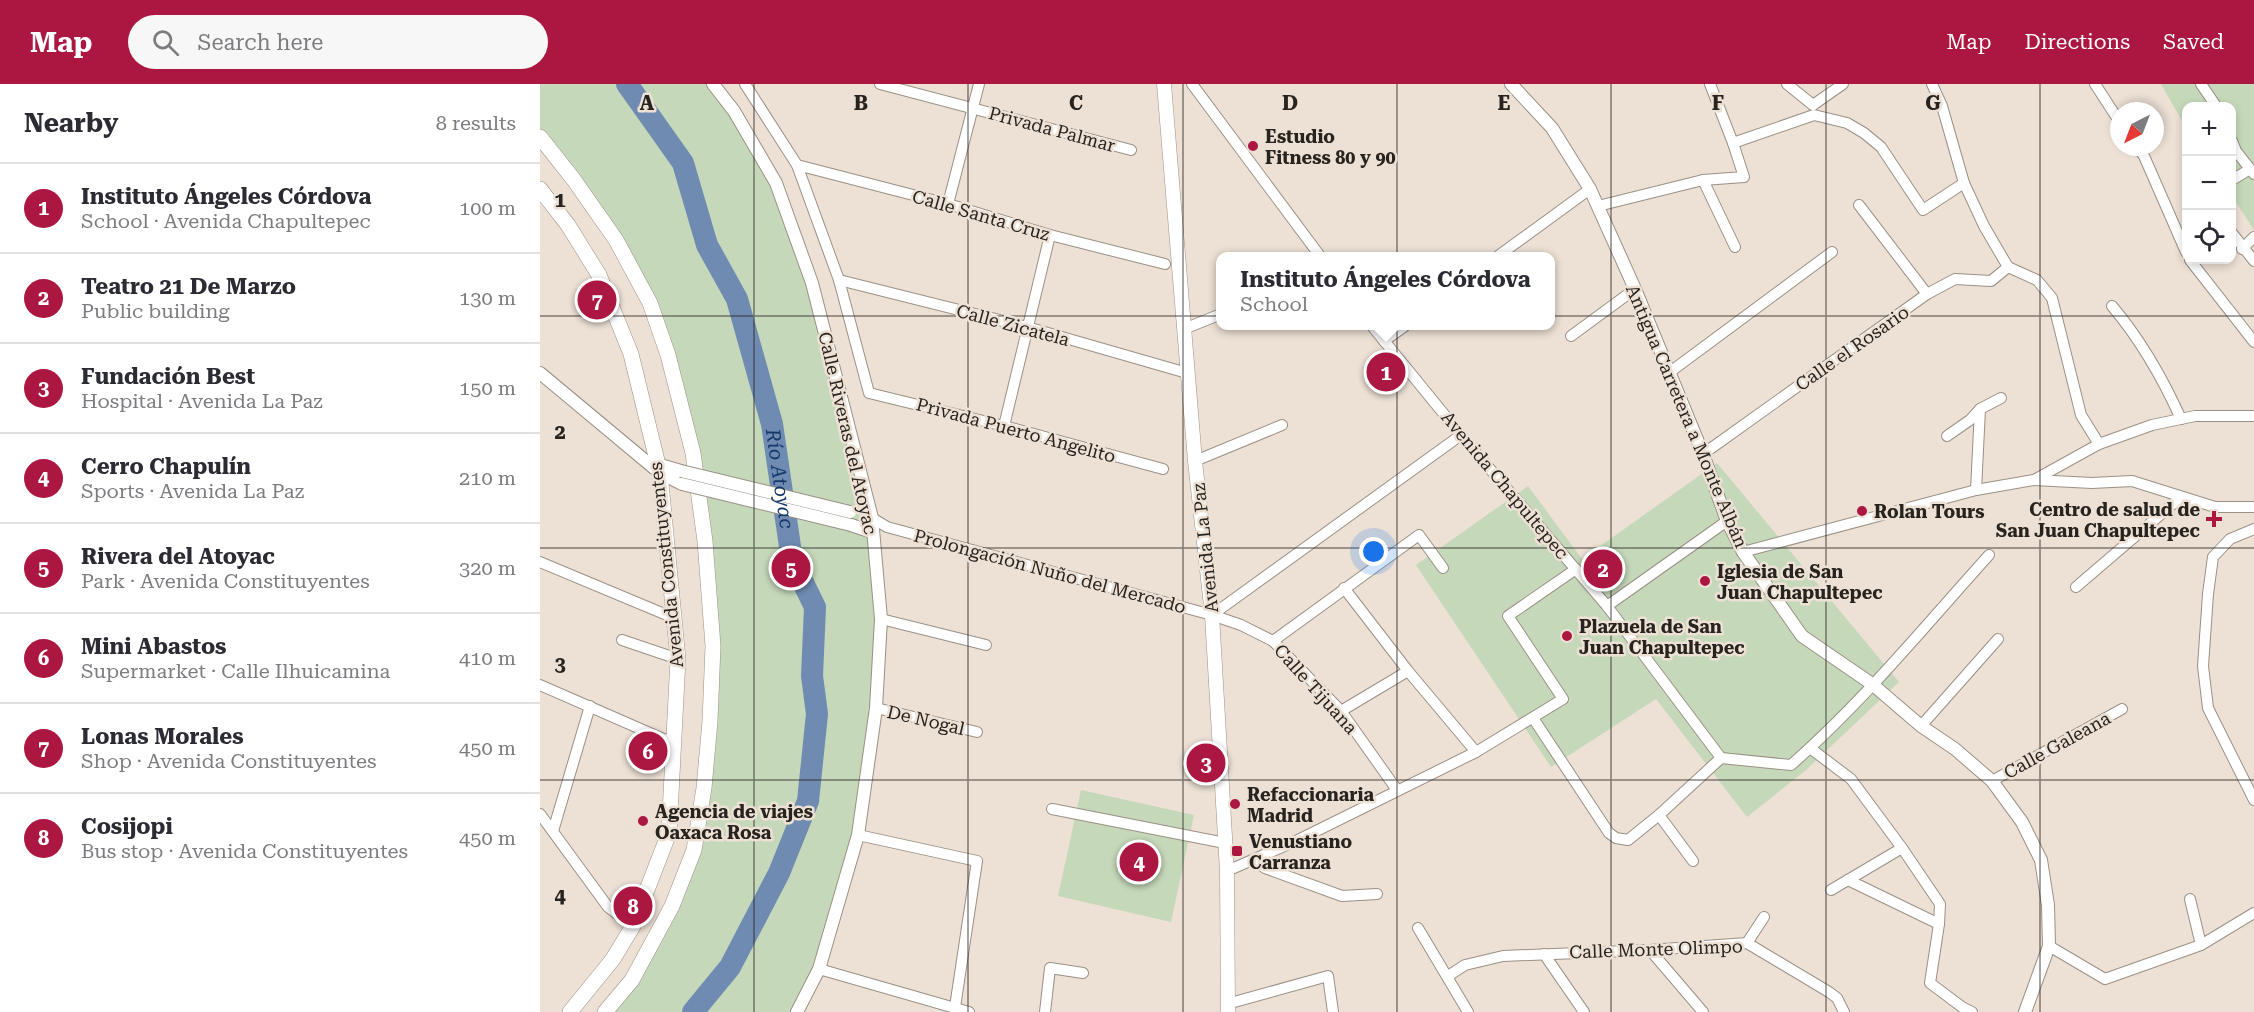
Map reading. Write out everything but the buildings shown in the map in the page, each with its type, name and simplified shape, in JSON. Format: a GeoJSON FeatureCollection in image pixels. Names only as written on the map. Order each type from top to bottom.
{"type":"FeatureCollection","features":[{"type":"Feature","properties":{"kind":"main road","name":"Avenida La Paz"},"geometry":{"type":"LineString","coordinates":[[1164,84],[1187,374],[1212,615],[1227,872],[1227,1008]]}},
{"type":"Feature","properties":{"kind":"main road","name":"Avenida Constituyentes"},"geometry":{"type":"LineString","coordinates":[[540,137],[574,180],[616,240],[650,303],[668,355],[693,453],[706,552],[713,646],[704,788],[694,850],[672,906],[632,980],[605,1012]]}},
{"type":"Feature","properties":{"kind":"main road","name":"Avenida Constituyentes"},"geometry":{"type":"LineString","coordinates":[[540,189],[568,225],[599,275],[631,354],[654,466],[678,658],[669,833],[633,926],[613,959],[570,1012]]}},
{"type":"Feature","properties":{"kind":"street","name":"Calle Riveras del Atoyac"},"geometry":{"type":"LineString","coordinates":[[713,84],[734,111],[776,183],[812,284],[872,518],[881,619],[876,708],[858,834],[819,969],[796,1012]]}},
{"type":"Feature","properties":{"kind":"street"},"geometry":{"type":"LineString","coordinates":[[745,84],[796,165],[839,280]]}},
{"type":"Feature","properties":{"kind":"street","name":"Privada Palmar"},"geometry":{"type":"LineString","coordinates":[[880,84],[1131,150]]}},
{"type":"Feature","properties":{"kind":"street"},"geometry":{"type":"LineString","coordinates":[[948,204],[979,84]]}},
{"type":"Feature","properties":{"kind":"street"},"geometry":{"type":"LineString","coordinates":[[1192,84],[1317,252]]}},
{"type":"Feature","properties":{"kind":"street","name":"Antigua Carretera a Monte Albán"},"geometry":{"type":"LineString","coordinates":[[1511,84],[1552,128],[1590,189],[1670,372],[1727,521],[1743,552],[1802,636],[1872,684],[1921,726],[1955,749],[1992,781],[2022,822],[2041,860],[2048,905],[2049,946],[2025,1012]]}},
{"type":"Feature","properties":{"kind":"street"},"geometry":{"type":"LineString","coordinates":[[1598,206],[1703,180],[1744,177],[1710,84]]}},
{"type":"Feature","properties":{"kind":"street"},"geometry":{"type":"LineString","coordinates":[[1787,84],[1814,110],[1846,123],[1864,133],[1881,147],[1923,210],[1964,183]]}},
{"type":"Feature","properties":{"kind":"street"},"geometry":{"type":"LineString","coordinates":[[1733,143],[1814,110],[1843,84]]}},
{"type":"Feature","properties":{"kind":"street"},"geometry":{"type":"LineString","coordinates":[[1932,84],[1942,106],[1964,183],[1984,226],[2008,267],[2037,280],[2052,298],[2081,415],[2098,444]]}},
{"type":"Feature","properties":{"kind":"street"},"geometry":{"type":"LineString","coordinates":[[2095,84],[2110,107]]}},
{"type":"Feature","properties":{"kind":"street"},"geometry":{"type":"LineString","coordinates":[[2201,84],[2213,102]]}},
{"type":"Feature","properties":{"kind":"street"},"geometry":{"type":"LineString","coordinates":[[2236,151],[2252,171],[2236,178]]}},
{"type":"Feature","properties":{"kind":"street"},"geometry":{"type":"LineString","coordinates":[[2144,156],[2182,241]]}},
{"type":"Feature","properties":{"kind":"street","name":"Calle Santa Cruz"},"geometry":{"type":"LineString","coordinates":[[796,165],[1165,264]]}},
{"type":"Feature","properties":{"kind":"street"},"geometry":{"type":"LineString","coordinates":[[1703,180],[1735,248]]}},
{"type":"Feature","properties":{"kind":"street"},"geometry":{"type":"LineString","coordinates":[[1503,252],[1590,189]]}},
{"type":"Feature","properties":{"kind":"street"},"geometry":{"type":"LineString","coordinates":[[1859,205],[1927,294]]}},
{"type":"Feature","properties":{"kind":"street"},"geometry":{"type":"LineString","coordinates":[[1004,426],[1050,235]]}},
{"type":"Feature","properties":{"kind":"street"},"geometry":{"type":"LineString","coordinates":[[2242,249],[2254,237]]}},
{"type":"Feature","properties":{"kind":"street"},"geometry":{"type":"LineString","coordinates":[[2236,239],[2254,261]]}},
{"type":"Feature","properties":{"kind":"street"},"geometry":{"type":"LineString","coordinates":[[1670,372],[1832,252]]}},
{"type":"Feature","properties":{"kind":"street"},"geometry":{"type":"LineString","coordinates":[[2193,264],[2254,342]]}},
{"type":"Feature","properties":{"kind":"street","name":"Calle el Rosario"},"geometry":{"type":"LineString","coordinates":[[1703,454],[1927,294],[1955,279],[1991,281],[2008,267]]}},
{"type":"Feature","properties":{"kind":"street","name":"Calle Zicatela"},"geometry":{"type":"LineString","coordinates":[[839,280],[1027,327],[1187,374]]}},
{"type":"Feature","properties":{"kind":"street","name":"Privada Puerto Angelito"},"geometry":{"type":"LineString","coordinates":[[839,280],[869,393],[1004,426],[1163,469]]}},
{"type":"Feature","properties":{"kind":"street"},"geometry":{"type":"LineString","coordinates":[[1571,336],[1635,289]]}},
{"type":"Feature","properties":{"kind":"street"},"geometry":{"type":"LineString","coordinates":[[2112,306],[2131,329],[2181,419]]}},
{"type":"Feature","properties":{"kind":"street"},"geometry":{"type":"LineString","coordinates":[[1184,329],[1216,316]]}},
{"type":"Feature","properties":{"kind":"street"},"geometry":{"type":"LineString","coordinates":[[2245,332],[2254,325]]}},
{"type":"Feature","properties":{"kind":"street","name":"Avenida Chapultepec"},"geometry":{"type":"LineString","coordinates":[[1375,330],[1461,435],[1607,606],[1721,758]]}},
{"type":"Feature","properties":{"kind":"street"},"geometry":{"type":"LineString","coordinates":[[1384,341],[1399,330]]}},
{"type":"Feature","properties":{"kind":"street"},"geometry":{"type":"LineString","coordinates":[[540,373],[654,466],[682,484],[872,532],[887,527]]}},
{"type":"Feature","properties":{"kind":"street"},"geometry":{"type":"LineString","coordinates":[[1947,436],[1970,420],[1980,409],[2001,398]]}},
{"type":"Feature","properties":{"kind":"street"},"geometry":{"type":"LineString","coordinates":[[1976,490],[1980,409]]}},
{"type":"Feature","properties":{"kind":"street"},"geometry":{"type":"LineString","coordinates":[[2034,480],[2098,444],[2152,425],[2195,416],[2254,416]]}},
{"type":"Feature","properties":{"kind":"street"},"geometry":{"type":"LineString","coordinates":[[1195,460],[1282,424]]}},
{"type":"Feature","properties":{"kind":"street"},"geometry":{"type":"LineString","coordinates":[[1212,615],[1461,435]]}},
{"type":"Feature","properties":{"kind":"street"},"geometry":{"type":"LineString","coordinates":[[654,466],[872,518]]}},
{"type":"Feature","properties":{"kind":"street"},"geometry":{"type":"LineString","coordinates":[[1743,552],[1976,490],[2034,480],[2092,483],[2132,481],[2215,507],[2254,507]]}},
{"type":"Feature","properties":{"kind":"street"},"geometry":{"type":"LineString","coordinates":[[2076,587],[2181,497]]}},
{"type":"Feature","properties":{"kind":"street","name":"Prolongación Nuño del Mercado"},"geometry":{"type":"LineString","coordinates":[[872,518],[887,527],[1212,615]]}},
{"type":"Feature","properties":{"kind":"street"},"geometry":{"type":"LineString","coordinates":[[1607,606],[1727,521]]}},
{"type":"Feature","properties":{"kind":"street"},"geometry":{"type":"LineString","coordinates":[[2254,530],[2230,539],[2213,557],[2203,666],[2208,708],[2254,800]]}},
{"type":"Feature","properties":{"kind":"street"},"geometry":{"type":"LineString","coordinates":[[1274,641],[1419,535],[1443,568]]}},
{"type":"Feature","properties":{"kind":"street"},"geometry":{"type":"LineString","coordinates":[[1533,718],[1609,833],[1628,840],[1721,758],[1791,765],[1872,684],[1989,555]]}},
{"type":"Feature","properties":{"kind":"street"},"geometry":{"type":"LineString","coordinates":[[540,562],[674,618]]}},
{"type":"Feature","properties":{"kind":"street"},"geometry":{"type":"LineString","coordinates":[[1227,872],[1476,752],[1563,699],[1508,616],[1576,569]]}},
{"type":"Feature","properties":{"kind":"street"},"geometry":{"type":"LineString","coordinates":[[1344,588],[1408,671],[1476,752]]}},
{"type":"Feature","properties":{"kind":"street","name":"Calle Tijuana"},"geometry":{"type":"LineString","coordinates":[[1212,615],[1274,641],[1341,711],[1397,790]]}},
{"type":"Feature","properties":{"kind":"street"},"geometry":{"type":"LineString","coordinates":[[881,619],[986,645]]}},
{"type":"Feature","properties":{"kind":"street"},"geometry":{"type":"LineString","coordinates":[[622,639],[678,658]]}},
{"type":"Feature","properties":{"kind":"street"},"geometry":{"type":"LineString","coordinates":[[1921,726],[1998,639]]}},
{"type":"Feature","properties":{"kind":"street"},"geometry":{"type":"LineString","coordinates":[[1341,711],[1408,671]]}},
{"type":"Feature","properties":{"kind":"street"},"geometry":{"type":"LineString","coordinates":[[540,685],[675,744]]}},
{"type":"Feature","properties":{"kind":"street"},"geometry":{"type":"LineString","coordinates":[[553,831],[590,706]]}},
{"type":"Feature","properties":{"kind":"street","name":"De Nogal"},"geometry":{"type":"LineString","coordinates":[[876,708],[977,732]]}},
{"type":"Feature","properties":{"kind":"street","name":"Calle Galeana"},"geometry":{"type":"LineString","coordinates":[[1992,781],[2122,709]]}},
{"type":"Feature","properties":{"kind":"street"},"geometry":{"type":"LineString","coordinates":[[1810,748],[1851,780],[1940,904],[1930,983],[1972,1012]]}},
{"type":"Feature","properties":{"kind":"street"},"geometry":{"type":"LineString","coordinates":[[1052,809],[1225,843]]}},
{"type":"Feature","properties":{"kind":"street"},"geometry":{"type":"LineString","coordinates":[[540,814],[608,907],[633,926]]}},
{"type":"Feature","properties":{"kind":"street"},"geometry":{"type":"LineString","coordinates":[[1659,815],[1693,861]]}},
{"type":"Feature","properties":{"kind":"street"},"geometry":{"type":"LineString","coordinates":[[858,834],[977,861],[955,1007]]}},
{"type":"Feature","properties":{"kind":"street"},"geometry":{"type":"LineString","coordinates":[[1831,890],[1902,848]]}},
{"type":"Feature","properties":{"kind":"street"},"geometry":{"type":"LineString","coordinates":[[1255,860],[1265,868],[1342,896],[1377,894]]}},
{"type":"Feature","properties":{"kind":"street"},"geometry":{"type":"LineString","coordinates":[[1848,880],[1939,924]]}},
{"type":"Feature","properties":{"kind":"street"},"geometry":{"type":"LineString","coordinates":[[2190,899],[2200,945]]}},
{"type":"Feature","properties":{"kind":"street"},"geometry":{"type":"LineString","coordinates":[[2049,946],[2105,979],[2200,945],[2254,914]]}},
{"type":"Feature","properties":{"kind":"street"},"geometry":{"type":"LineString","coordinates":[[1747,943],[1764,917]]}},
{"type":"Feature","properties":{"kind":"street"},"geometry":{"type":"LineString","coordinates":[[1418,928],[1468,1012]]}},
{"type":"Feature","properties":{"kind":"street","name":"Calle Monte Olimpo"},"geometry":{"type":"LineString","coordinates":[[1448,976],[1465,965],[1503,956],[1650,950],[1747,943],[1829,992],[1837,998],[1844,1012]]}},
{"type":"Feature","properties":{"kind":"street"},"geometry":{"type":"LineString","coordinates":[[1650,950],[1703,1012]]}},
{"type":"Feature","properties":{"kind":"street"},"geometry":{"type":"LineString","coordinates":[[1544,954],[1584,1012]]}},
{"type":"Feature","properties":{"kind":"street"},"geometry":{"type":"LineString","coordinates":[[1045,1012],[1050,968],[1083,973]]}},
{"type":"Feature","properties":{"kind":"street"},"geometry":{"type":"LineString","coordinates":[[819,969],[969,1012]]}},
{"type":"Feature","properties":{"kind":"street"},"geometry":{"type":"LineString","coordinates":[[1227,1008],[1328,976],[1333,1012]]}},
{"type":"Feature","properties":{"kind":"green space"},"geometry":{"type":"Polygon","coordinates":[[[540,84],[713,84],[776,183],[812,283],[872,518],[881,619],[858,835],[819,969],[794,1012],[605,1012],[632,980],[694,850],[713,646],[693,453],[650,304],[540,137],[540,84]]]}},
{"type":"Feature","properties":{"kind":"green space"},"geometry":{"type":"Polygon","coordinates":[[[2161,84],[2254,84],[2254,230],[2236,202],[2236,102],[2182,102],[2182,121],[2161,84]]]}},
{"type":"Feature","properties":{"kind":"green space"},"geometry":{"type":"Polygon","coordinates":[[[1717,463],[1899,682],[1806,770],[1747,817],[1656,699],[1551,767],[1416,565],[1528,486],[1582,559],[1717,463]]]}},
{"type":"Feature","properties":{"kind":"green space"},"geometry":{"type":"Polygon","coordinates":[[[1081,790],[1194,815],[1171,922],[1058,896],[1081,790]]]}},
{"type":"Feature","properties":{"kind":"waterway","name":"Río Atoyac"},"geometry":{"type":"LineString","coordinates":[[627,84],[683,163],[707,245],[737,299],[772,424],[792,560],[815,607],[812,676],[817,714],[808,801],[779,873],[730,967],[693,1012]]}},
{"type":"Feature","properties":{"kind":"place","name":"Estudio Fitness 80 y 90"},"geometry":{"type":"Point","coordinates":[1253,146]}},
{"type":"Feature","properties":{"kind":"place","name":"Lonas Morales"},"geometry":{"type":"Point","coordinates":[597,300]}},
{"type":"Feature","properties":{"kind":"place","name":"Instituto Ángeles Córdova"},"geometry":{"type":"Point","coordinates":[1386,372]}},
{"type":"Feature","properties":{"kind":"place","name":"Rolan Tours"},"geometry":{"type":"Point","coordinates":[1862,511]}},
{"type":"Feature","properties":{"kind":"place","name":"Centro de salud de San Juan Chapultepec"},"geometry":{"type":"Point","coordinates":[2214,519]}},
{"type":"Feature","properties":{"kind":"place","name":"Rivera del Atoyac"},"geometry":{"type":"Point","coordinates":[791,568]}},
{"type":"Feature","properties":{"kind":"place","name":"Teatro 21 De Marzo"},"geometry":{"type":"Point","coordinates":[1603,569]}},
{"type":"Feature","properties":{"kind":"place","name":"Iglesia de San Juan Chapultepec"},"geometry":{"type":"Point","coordinates":[1705,581]}},
{"type":"Feature","properties":{"kind":"place","name":"Plazuela de San Juan Chapultepec"},"geometry":{"type":"Point","coordinates":[1567,636]}},
{"type":"Feature","properties":{"kind":"place","name":"Mini Abastos"},"geometry":{"type":"Point","coordinates":[648,751]}},
{"type":"Feature","properties":{"kind":"place","name":"Fundación Best"},"geometry":{"type":"Point","coordinates":[1206,763]}},
{"type":"Feature","properties":{"kind":"place","name":"Refaccionaria Madrid"},"geometry":{"type":"Point","coordinates":[1235,804]}},
{"type":"Feature","properties":{"kind":"place","name":"Agencia de viajes Oaxaca Rosa"},"geometry":{"type":"Point","coordinates":[643,821]}},
{"type":"Feature","properties":{"kind":"place","name":"Venustiano Carranza"},"geometry":{"type":"Point","coordinates":[1237,851]}},
{"type":"Feature","properties":{"kind":"place","name":"Cerro Chapulín"},"geometry":{"type":"Point","coordinates":[1139,862]}},
{"type":"Feature","properties":{"kind":"place","name":"Cosijopi"},"geometry":{"type":"Point","coordinates":[633,906]}}]}
